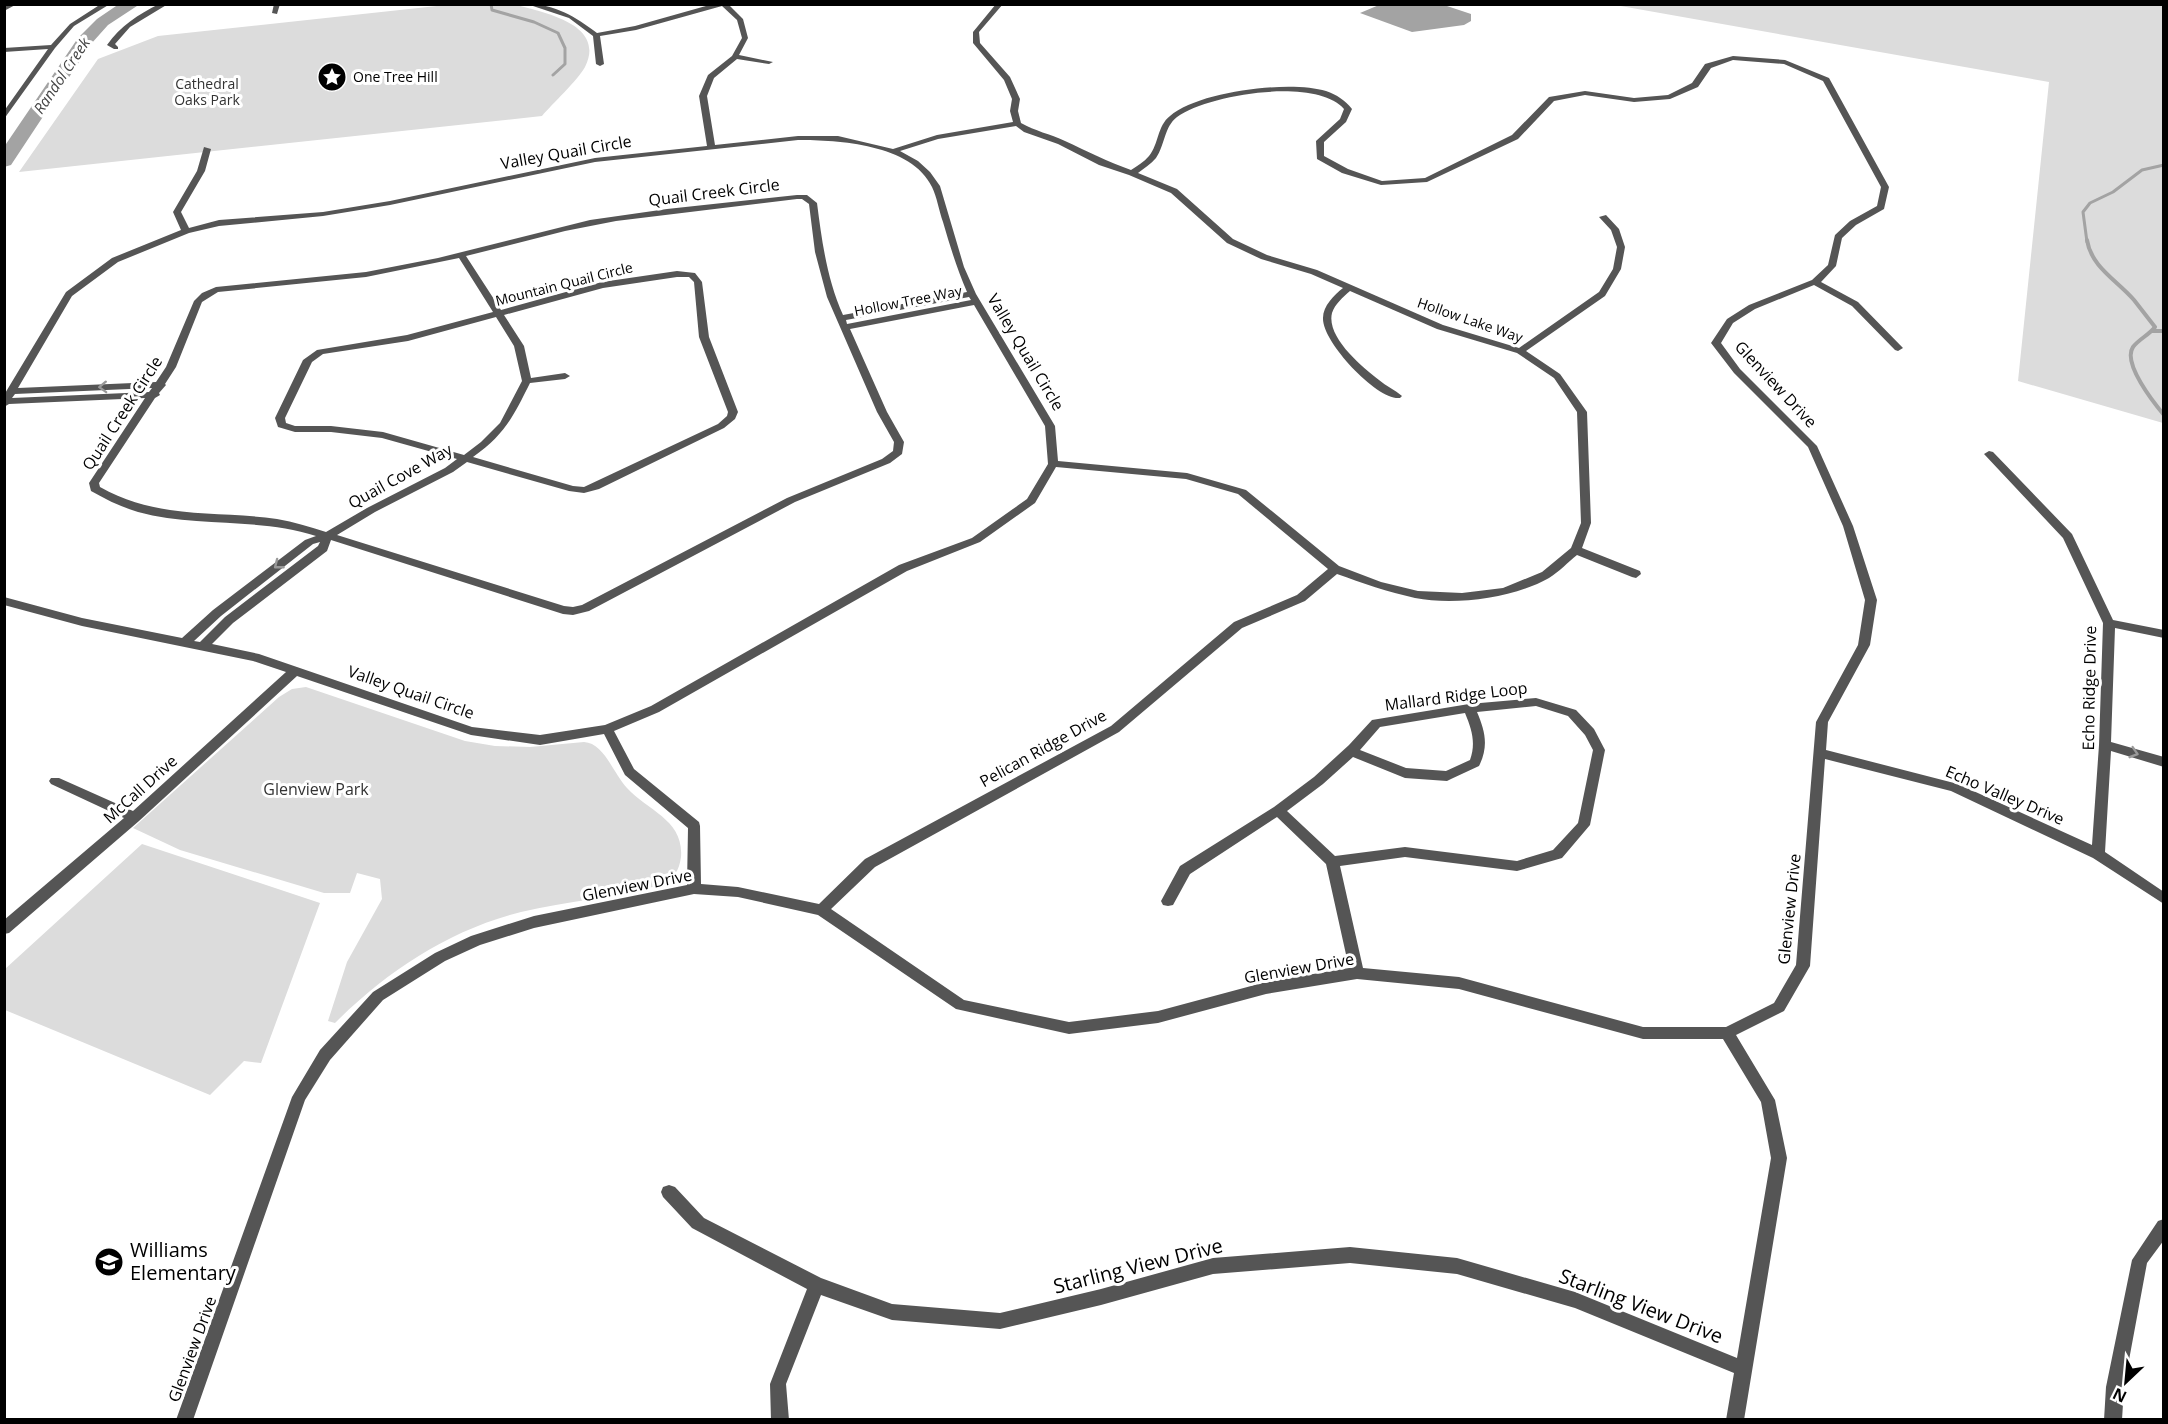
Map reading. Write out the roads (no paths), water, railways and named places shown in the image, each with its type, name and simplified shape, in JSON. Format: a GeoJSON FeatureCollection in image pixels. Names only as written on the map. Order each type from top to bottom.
{"type":"FeatureCollection","features":[{"type":"Feature","properties":{"kind":"street"},"geometry":{"type":"LineString","coordinates":[[4,9],[14,4]]}},
{"type":"Feature","properties":{"kind":"street"},"geometry":{"type":"LineString","coordinates":[[4,117],[53,47],[72,25],[107,4]]}},
{"type":"Feature","properties":{"kind":"street"},"geometry":{"type":"LineString","coordinates":[[116,48],[111,45],[117,35],[140,16],[165,4]]}},
{"type":"Feature","properties":{"kind":"street"},"geometry":{"type":"LineString","coordinates":[[275,13],[277,4]]}},
{"type":"Feature","properties":{"kind":"street"},"geometry":{"type":"LineString","coordinates":[[530,4],[571,17],[596,35],[636,28],[722,4],[740,19],[745,38],[735,57],[711,77],[704,96],[711,147]]}},
{"type":"Feature","properties":{"kind":"street"},"geometry":{"type":"LineString","coordinates":[[893,151],[937,137],[1017,124],[1014,111],[1016,99],[1007,79],[977,43],[976,32],[1000,4]]}},
{"type":"Feature","properties":{"kind":"street"},"geometry":{"type":"LineString","coordinates":[[596,35],[600,64]]}},
{"type":"Feature","properties":{"kind":"street"},"geometry":{"type":"LineString","coordinates":[[4,50],[53,47]]}},
{"type":"Feature","properties":{"kind":"street"},"geometry":{"type":"LineString","coordinates":[[735,57],[769,62]]}},
{"type":"Feature","properties":{"kind":"street","name":"Glenview Drive"},"geometry":{"type":"LineString","coordinates":[[184,1419],[299,1097],[325,1055],[378,996],[440,957],[476,940],[534,922],[694,889],[738,892],[822,910],[961,1005],[1069,1028],[1158,1017],[1266,988],[1357,973],[1459,983],[1643,1033],[1727,1033],[1779,1007],[1803,966],[1822,722],[1864,645],[1871,600],[1848,526],[1812,446],[1737,370],[1716,342],[1730,321],[1752,307],[1815,282],[1832,266],[1838,237],[1853,223],[1881,207],[1885,187],[1826,80],[1808,70],[1785,62],[1733,58],[1708,66],[1695,85],[1670,96],[1634,100],[1585,93],[1552,99],[1515,137],[1427,180],[1381,183],[1345,171],[1320,157],[1320,141],[1343,120],[1348,108],[1337,98],[1315,91],[1282,89],[1241,93],[1205,102],[1174,116],[1161,132],[1153,156],[1132,173]]}},
{"type":"Feature","properties":{"kind":"street"},"geometry":{"type":"LineString","coordinates":[[4,101],[16,100]]}},
{"type":"Feature","properties":{"kind":"street","name":"Hollow Lake Way"},"geometry":{"type":"LineString","coordinates":[[1017,124],[1061,142],[1102,163],[1174,191],[1230,241],[1264,257],[1314,272],[1440,327],[1520,351],[1557,376],[1582,412],[1586,523],[1576,550]]}},
{"type":"Feature","properties":{"kind":"street","name":"Valley Quail Circle"},"geometry":{"type":"LineString","coordinates":[[4,601],[82,622],[255,657],[471,731],[540,740],[607,729],[655,709],[903,568],[976,540],[1031,501],[1053,464],[1050,426],[975,298],[960,267],[936,186],[915,163],[893,151],[837,138],[798,138],[595,160],[390,203],[323,214],[219,223],[186,231],[115,260],[74,289],[58,309],[6,402]]}},
{"type":"Feature","properties":{"kind":"street"},"geometry":{"type":"LineString","coordinates":[[186,231],[177,212],[201,171],[207,149]]}},
{"type":"Feature","properties":{"kind":"street","name":"Quail Creek Circle"},"geometry":{"type":"LineString","coordinates":[[804,197],[813,203],[819,252],[831,297],[882,412],[899,442],[898,452],[886,461],[791,501],[585,608],[573,611],[563,610],[281,523],[199,518],[139,508],[95,489],[94,483],[161,385],[171,367],[198,301],[205,295],[216,290],[378,273],[462,256],[602,221],[804,197]]}},
{"type":"Feature","properties":{"kind":"street"},"geometry":{"type":"LineString","coordinates":[[1520,351],[1602,294],[1617,268],[1621,247],[1615,229],[1603,216]]}},
{"type":"Feature","properties":{"kind":"street"},"geometry":{"type":"LineString","coordinates":[[462,256],[519,346],[526,381],[565,376]]}},
{"type":"Feature","properties":{"kind":"street","name":"Mountain Quail Circle"},"geometry":{"type":"LineString","coordinates":[[676,274],[692,275],[698,282],[704,337],[733,412],[732,417],[721,426],[595,487],[584,490],[573,489],[467,457],[383,435],[287,427],[281,425],[280,418],[309,360],[320,352],[408,338],[626,280],[676,274]]}},
{"type":"Feature","properties":{"kind":"street"},"geometry":{"type":"LineString","coordinates":[[1815,282],[1855,304],[1898,348]]}},
{"type":"Feature","properties":{"kind":"street"},"geometry":{"type":"LineString","coordinates":[[1347,288],[1333,301],[1327,319],[1333,342],[1379,387],[1397,396]]}},
{"type":"Feature","properties":{"kind":"street","name":"Hollow Tree Way"},"geometry":{"type":"LineString","coordinates":[[842,322],[975,298]]}},
{"type":"Feature","properties":{"kind":"street","name":"Quail Cove Way"},"geometry":{"type":"LineString","coordinates":[[185,642],[217,613],[309,542],[327,536],[372,510],[431,481],[485,444],[504,424],[526,381]]}},
{"type":"Feature","properties":{"kind":"street"},"geometry":{"type":"LineString","coordinates":[[13,391],[161,385]]}},
{"type":"Feature","properties":{"kind":"street"},"geometry":{"type":"LineString","coordinates":[[6,402],[155,395]]}},
{"type":"Feature","properties":{"kind":"street","name":"Echo Ridge Drive"},"geometry":{"type":"LineString","coordinates":[[1989,454],[2068,536],[2109,622],[2105,745],[2098,854]]}},
{"type":"Feature","properties":{"kind":"street"},"geometry":{"type":"LineString","coordinates":[[1053,464],[1187,476],[1242,492],[1335,569],[1378,585],[1418,595],[1462,597],[1505,592],[1546,575],[1576,550],[1636,574]]}},
{"type":"Feature","properties":{"kind":"street","name":"Quail Cove Way"},"geometry":{"type":"LineString","coordinates":[[203,646],[229,620],[323,548],[327,536]]}},
{"type":"Feature","properties":{"kind":"street","name":"Pelican Ridge Drive"},"geometry":{"type":"LineString","coordinates":[[822,910],[870,863],[1115,729],[1239,625],[1301,598],[1335,569]]}},
{"type":"Feature","properties":{"kind":"street"},"geometry":{"type":"LineString","coordinates":[[2109,622],[2163,634]]}},
{"type":"Feature","properties":{"kind":"street","name":"McCall Drive"},"geometry":{"type":"LineString","coordinates":[[4,929],[134,817],[295,671]]}},
{"type":"Feature","properties":{"kind":"street","name":"Mallard Ridge Loop"},"geometry":{"type":"LineString","coordinates":[[1168,901],[1185,870],[1319,782],[1353,752],[1376,723],[1469,708],[1536,702],[1572,713],[1590,732],[1599,750],[1584,825],[1557,854],[1517,866],[1406,852],[1332,862]]}},
{"type":"Feature","properties":{"kind":"street"},"geometry":{"type":"LineString","coordinates":[[1353,752],[1405,773],[1447,776],[1475,764],[1480,750],[1481,737],[1469,708]]}},
{"type":"Feature","properties":{"kind":"street"},"geometry":{"type":"LineString","coordinates":[[607,729],[629,772],[694,826],[694,889]]}},
{"type":"Feature","properties":{"kind":"street"},"geometry":{"type":"LineString","coordinates":[[2105,745],[2163,762]]}},
{"type":"Feature","properties":{"kind":"street","name":"Echo Valley Drive"},"geometry":{"type":"LineString","coordinates":[[1819,753],[1954,787],[2098,854],[2163,899]]}},
{"type":"Feature","properties":{"kind":"street"},"geometry":{"type":"LineString","coordinates":[[55,781],[134,817]]}},
{"type":"Feature","properties":{"kind":"street"},"geometry":{"type":"LineString","coordinates":[[1278,810],[1332,862],[1357,973]]}},
{"type":"Feature","properties":{"kind":"street"},"geometry":{"type":"LineString","coordinates":[[1727,1033],[1768,1100],[1779,1158],[1736,1419]]}},
{"type":"Feature","properties":{"kind":"street","name":"Starling View Drive"},"geometry":{"type":"LineString","coordinates":[[669,1192],[698,1223],[817,1285],[892,1312],[1000,1321],[1101,1297],[1213,1266],[1350,1255],[1457,1266],[1565,1297],[1744,1369]]}},
{"type":"Feature","properties":{"kind":"street"},"geometry":{"type":"LineString","coordinates":[[2113,1419],[2115,1387],[2140,1260],[2163,1226]]}},
{"type":"Feature","properties":{"kind":"street"},"geometry":{"type":"LineString","coordinates":[[780,1419],[778,1384],[817,1285]]}},
{"type":"Feature","properties":{"kind":"waterway","name":"Randol Creek"},"geometry":{"type":"LineString","coordinates":[[4,161],[92,31],[115,13],[132,4]]}},
{"type":"Feature","properties":{"kind":"waterway"},"geometry":{"type":"LineString","coordinates":[[491,4],[492,10],[534,22],[558,33],[565,48],[565,64],[553,75]]}},
{"type":"Feature","properties":{"kind":"waterway"},"geometry":{"type":"LineString","coordinates":[[2087,242],[2083,212],[2090,203],[2113,192],[2142,170],[2164,165]]}},
{"type":"Feature","properties":{"kind":"waterway"},"geometry":{"type":"LineString","coordinates":[[2087,240],[2099,266],[2128,293],[2155,327],[2135,344],[2131,354],[2135,372],[2153,402],[2164,415]]}},
{"type":"Feature","properties":{"kind":"waterway"},"geometry":{"type":"LineString","coordinates":[[2153,331],[2164,331]]}},
{"type":"Feature","properties":{"kind":"place","name":"One Tree Hill"},"geometry":{"type":"Point","coordinates":[332,77]}},
{"type":"Feature","properties":{"kind":"place","name":"Williams Elementary"},"geometry":{"type":"Point","coordinates":[109,1262]}},
{"type":"Feature","properties":{"kind":"park label","name":"Cathedral Oaks Park"},"geometry":{"type":"Point","coordinates":[207,92]}},
{"type":"Feature","properties":{"kind":"park label","name":"Glenview Park"},"geometry":{"type":"Point","coordinates":[316,789]}}]}
